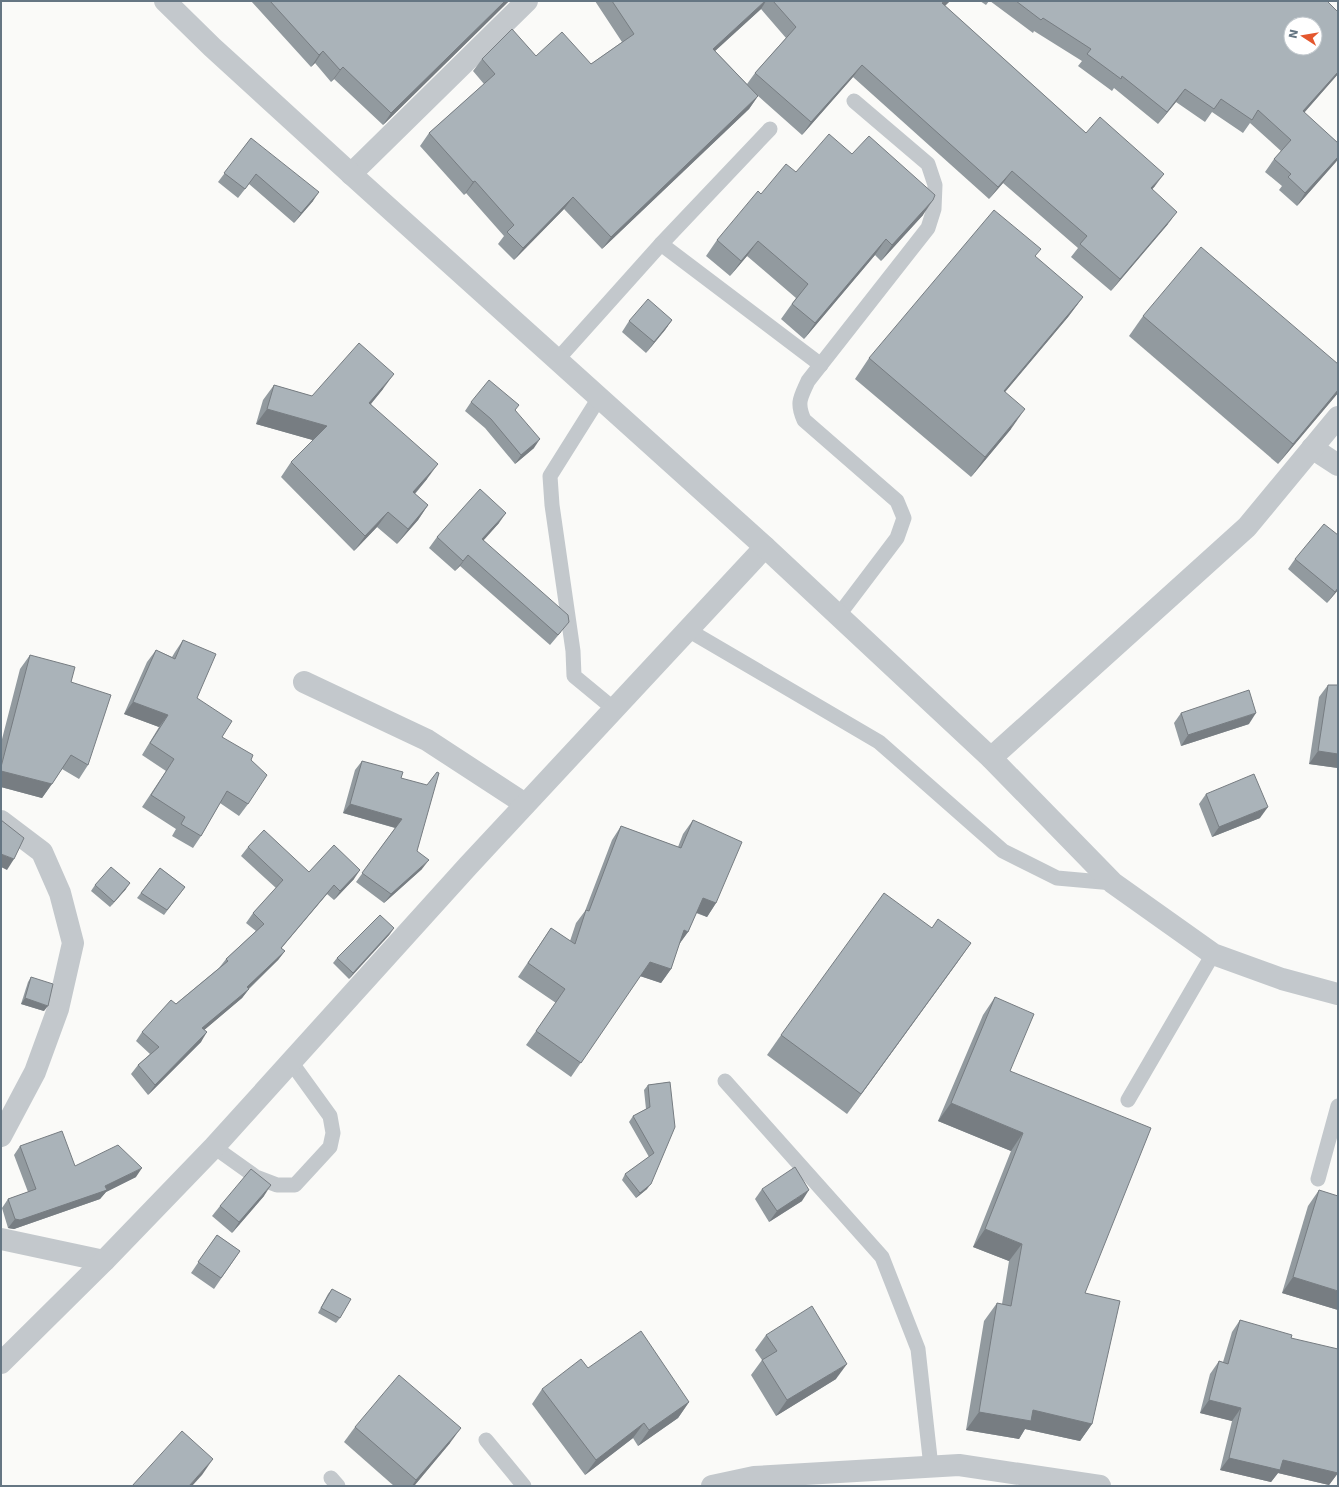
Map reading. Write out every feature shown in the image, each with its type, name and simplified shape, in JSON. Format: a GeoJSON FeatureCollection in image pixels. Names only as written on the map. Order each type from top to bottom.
{"type":"FeatureCollection","features":[{"type":"Feature","properties":{"kind":"street"},"geometry":{"type":"LineString","coordinates":[[165,1],[212,47],[351,174],[765,547],[991,758],[1113,883],[1213,954],[1282,979],[1338,994]]}},
{"type":"Feature","properties":{"kind":"street"},"geometry":{"type":"LineString","coordinates":[[351,174],[527,1]]}},
{"type":"Feature","properties":{"kind":"street"},"geometry":{"type":"LineString","coordinates":[[991,758],[1247,527],[1338,417]]}},
{"type":"Feature","properties":{"kind":"street"},"geometry":{"type":"LineString","coordinates":[[1312,448],[1338,465]]}},
{"type":"Feature","properties":{"kind":"street"},"geometry":{"type":"LineString","coordinates":[[1,1363],[104,1261],[214,1147],[468,866],[765,547]]}},
{"type":"Feature","properties":{"kind":"street"},"geometry":{"type":"LineString","coordinates":[[304,682],[427,740],[525,804]]}},
{"type":"Feature","properties":{"kind":"street"},"geometry":{"type":"LineString","coordinates":[[1,821],[42,852],[60,893],[73,943],[58,1009],[35,1072],[1,1136]]}},
{"type":"Feature","properties":{"kind":"street"},"geometry":{"type":"LineString","coordinates":[[1,1240],[104,1261]]}},
{"type":"Feature","properties":{"kind":"street"},"geometry":{"type":"LineString","coordinates":[[712,1486],[754,1477],[959,1465],[1100,1486]]}},
{"type":"Feature","properties":{"kind":"lane"},"geometry":{"type":"LineString","coordinates":[[838,616],[897,538],[904,518],[896,501],[804,420],[799,408],[801,397],[808,381],[928,228],[934,209],[935,185],[928,164],[854,101]]}},
{"type":"Feature","properties":{"kind":"lane"},"geometry":{"type":"LineString","coordinates":[[558,360],[661,244],[770,129]]}},
{"type":"Feature","properties":{"kind":"lane"},"geometry":{"type":"LineString","coordinates":[[661,244],[821,365]]}},
{"type":"Feature","properties":{"kind":"lane"},"geometry":{"type":"LineString","coordinates":[[600,398],[550,476],[553,513],[573,651],[574,676],[614,708]]}},
{"type":"Feature","properties":{"kind":"lane"},"geometry":{"type":"LineString","coordinates":[[688,630],[879,742],[1003,851],[1058,878],[1113,883]]}},
{"type":"Feature","properties":{"kind":"lane"},"geometry":{"type":"LineString","coordinates":[[1128,1100],[1213,954]]}},
{"type":"Feature","properties":{"kind":"lane"},"geometry":{"type":"LineString","coordinates":[[214,1147],[256,1177],[277,1185],[295,1185],[330,1147],[333,1133],[330,1116],[291,1062]]}},
{"type":"Feature","properties":{"kind":"lane"},"geometry":{"type":"LineString","coordinates":[[725,1081],[882,1257],[918,1348],[931,1467]]}},
{"type":"Feature","properties":{"kind":"lane"},"geometry":{"type":"LineString","coordinates":[[1318,1179],[1338,1106]]}},
{"type":"Feature","properties":{"kind":"lane"},"geometry":{"type":"LineString","coordinates":[[486,1440],[524,1486]]}},
{"type":"Feature","properties":{"kind":"building"},"geometry":{"type":"Polygon","coordinates":[[[270,1],[505,1],[391,113],[343,67],[340,70],[323,51],[319,55],[270,1]]]}},
{"type":"Feature","properties":{"kind":"building"},"geometry":{"type":"Polygon","coordinates":[[[612,1],[765,1],[713,49],[758,96],[611,237],[573,197],[523,248],[507,232],[514,225],[475,181],[473,182],[429,133],[495,74],[482,59],[512,29],[536,56],[562,32],[591,64],[634,34],[612,1]]]}},
{"type":"Feature","properties":{"kind":"building"},"geometry":{"type":"Polygon","coordinates":[[[773,1],[945,1],[942,3],[1086,133],[1100,117],[1164,174],[1151,188],[1177,212],[1120,279],[1080,244],[1087,236],[1012,171],[998,187],[862,65],[811,122],[755,73],[796,27],[773,1]]]}},
{"type":"Feature","properties":{"kind":"building"},"geometry":{"type":"Polygon","coordinates":[[[1016,1],[1327,1],[1338,12],[1338,72],[1303,111],[1338,143],[1338,157],[1305,193],[1288,177],[1291,174],[1274,159],[1291,140],[1258,110],[1252,120],[1221,99],[1214,109],[1185,89],[1167,112],[1122,76],[1121,79],[1087,54],[1091,49],[1043,18],[1041,20],[1016,1]]]}},
{"type":"Feature","properties":{"kind":"building"},"geometry":{"type":"Polygon","coordinates":[[[829,134],[852,154],[869,136],[935,195],[933,200],[892,245],[886,239],[815,323],[792,304],[808,284],[758,241],[741,261],[717,240],[758,191],[761,194],[786,164],[796,172],[829,134]]]}},
{"type":"Feature","properties":{"kind":"building"},"geometry":{"type":"Polygon","coordinates":[[[251,138],[319,192],[301,213],[256,174],[245,189],[224,173],[251,138]]]}},
{"type":"Feature","properties":{"kind":"building"},"geometry":{"type":"Polygon","coordinates":[[[994,210],[1041,249],[1035,256],[1083,297],[1004,391],[1025,409],[985,457],[869,358],[994,210]]]}},
{"type":"Feature","properties":{"kind":"building"},"geometry":{"type":"Polygon","coordinates":[[[1201,247],[1338,364],[1338,390],[1293,444],[1143,316],[1201,247]]]}},
{"type":"Feature","properties":{"kind":"building"},"geometry":{"type":"Polygon","coordinates":[[[648,299],[672,320],[654,342],[629,321],[648,299]]]}},
{"type":"Feature","properties":{"kind":"building"},"geometry":{"type":"Polygon","coordinates":[[[359,343],[394,374],[369,403],[438,464],[413,492],[428,505],[408,529],[388,512],[365,536],[291,462],[327,426],[267,409],[274,385],[312,396],[359,343]]]}},
{"type":"Feature","properties":{"kind":"building"},"geometry":{"type":"Polygon","coordinates":[[[489,380],[519,405],[515,410],[540,439],[521,455],[491,419],[471,402],[489,380]]]}},
{"type":"Feature","properties":{"kind":"building"},"geometry":{"type":"Polygon","coordinates":[[[480,489],[506,513],[482,539],[568,615],[569,622],[558,635],[468,555],[463,561],[437,537],[480,489]]]}},
{"type":"Feature","properties":{"kind":"building"},"geometry":{"type":"Polygon","coordinates":[[[1324,524],[1338,535],[1338,588],[1335,592],[1295,559],[1324,524]]]}},
{"type":"Feature","properties":{"kind":"building"},"geometry":{"type":"Polygon","coordinates":[[[183,640],[216,654],[197,698],[232,721],[222,737],[253,755],[251,760],[267,775],[248,804],[227,791],[201,836],[181,824],[185,817],[151,795],[174,759],[150,743],[168,715],[133,702],[156,650],[175,659],[183,640]]]}},
{"type":"Feature","properties":{"kind":"building"},"geometry":{"type":"Polygon","coordinates":[[[30,655],[75,667],[71,682],[111,695],[88,765],[71,755],[52,784],[1,771],[30,655]]]}},
{"type":"Feature","properties":{"kind":"building"},"geometry":{"type":"Polygon","coordinates":[[[1328,685],[1338,685],[1338,754],[1318,751],[1328,685]]]}},
{"type":"Feature","properties":{"kind":"building"},"geometry":{"type":"Polygon","coordinates":[[[1249,690],[1256,713],[1188,735],[1181,713],[1249,690]]]}},
{"type":"Feature","properties":{"kind":"building"},"geometry":{"type":"Polygon","coordinates":[[[362,761],[403,772],[401,778],[427,785],[437,772],[439,773],[417,851],[429,860],[391,894],[362,873],[402,819],[350,804],[362,761]]]}},
{"type":"Feature","properties":{"kind":"building"},"geometry":{"type":"Polygon","coordinates":[[[1254,774],[1268,807],[1219,827],[1206,794],[1254,774]]]}},
{"type":"Feature","properties":{"kind":"building"},"geometry":{"type":"Polygon","coordinates":[[[1,820],[24,838],[14,859],[1,854],[1,820]]]}},
{"type":"Feature","properties":{"kind":"building"},"geometry":{"type":"Polygon","coordinates":[[[693,820],[742,842],[716,903],[703,898],[688,932],[684,930],[671,969],[650,962],[581,1063],[536,1031],[565,989],[528,963],[551,928],[575,944],[586,910],[589,911],[621,826],[681,848],[693,820]]]}},
{"type":"Feature","properties":{"kind":"building"},"geometry":{"type":"Polygon","coordinates":[[[264,830],[309,872],[334,845],[360,870],[340,891],[334,885],[281,948],[285,951],[247,987],[249,989],[202,1028],[207,1032],[155,1085],[138,1065],[159,1047],[142,1032],[171,1000],[176,1004],[228,961],[226,959],[264,924],[253,913],[283,880],[248,847],[264,830]]]}},
{"type":"Feature","properties":{"kind":"building"},"geometry":{"type":"Polygon","coordinates":[[[111,867],[130,883],[114,902],[95,885],[111,867]]]}},
{"type":"Feature","properties":{"kind":"building"},"geometry":{"type":"Polygon","coordinates":[[[160,868],[185,887],[167,910],[141,893],[160,868]]]}},
{"type":"Feature","properties":{"kind":"building"},"geometry":{"type":"Polygon","coordinates":[[[884,893],[932,928],[938,919],[971,943],[861,1094],[781,1035],[884,893]]]}},
{"type":"Feature","properties":{"kind":"building"},"geometry":{"type":"Polygon","coordinates":[[[380,915],[394,928],[353,973],[337,958],[380,915]]]}},
{"type":"Feature","properties":{"kind":"building"},"geometry":{"type":"Polygon","coordinates":[[[31,977],[53,984],[48,1006],[25,998],[31,977]]]}},
{"type":"Feature","properties":{"kind":"building"},"geometry":{"type":"Polygon","coordinates":[[[995,997],[1034,1014],[1010,1071],[1151,1128],[1085,1293],[1120,1301],[1092,1424],[1033,1410],[1031,1421],[979,1412],[997,1303],[1011,1306],[1022,1244],[985,1229],[1023,1133],[951,1103],[995,997]]]}},
{"type":"Feature","properties":{"kind":"building"},"geometry":{"type":"Polygon","coordinates":[[[670,1082],[675,1127],[651,1184],[640,1193],[625,1174],[654,1153],[633,1116],[650,1107],[648,1085],[670,1082]]]}},
{"type":"Feature","properties":{"kind":"building"},"geometry":{"type":"Polygon","coordinates":[[[62,1131],[75,1166],[118,1145],[142,1168],[105,1186],[107,1190],[20,1220],[15,1219],[8,1199],[36,1189],[20,1146],[62,1131]]]}},
{"type":"Feature","properties":{"kind":"building"},"geometry":{"type":"Polygon","coordinates":[[[795,1167],[809,1190],[777,1211],[762,1189],[795,1167]]]}},
{"type":"Feature","properties":{"kind":"building"},"geometry":{"type":"Polygon","coordinates":[[[251,1169],[271,1185],[239,1222],[220,1206],[251,1169]]]}},
{"type":"Feature","properties":{"kind":"building"},"geometry":{"type":"Polygon","coordinates":[[[1319,1190],[1338,1196],[1338,1291],[1293,1277],[1319,1190]]]}},
{"type":"Feature","properties":{"kind":"building"},"geometry":{"type":"Polygon","coordinates":[[[217,1235],[240,1251],[221,1278],[198,1262],[217,1235]]]}},
{"type":"Feature","properties":{"kind":"building"},"geometry":{"type":"Polygon","coordinates":[[[332,1289],[351,1299],[340,1318],[321,1308],[332,1289]]]}},
{"type":"Feature","properties":{"kind":"building"},"geometry":{"type":"Polygon","coordinates":[[[812,1306],[847,1364],[787,1400],[762,1360],[777,1351],[766,1335],[812,1306]]]}},
{"type":"Feature","properties":{"kind":"building"},"geometry":{"type":"Polygon","coordinates":[[[1240,1320],[1292,1335],[1291,1338],[1338,1349],[1338,1473],[1283,1460],[1280,1470],[1229,1458],[1241,1408],[1209,1400],[1219,1361],[1228,1364],[1240,1320]]]}},
{"type":"Feature","properties":{"kind":"building"},"geometry":{"type":"Polygon","coordinates":[[[641,1331],[689,1402],[649,1430],[644,1423],[596,1460],[542,1389],[581,1359],[588,1368],[641,1331]]]}},
{"type":"Feature","properties":{"kind":"building"},"geometry":{"type":"Polygon","coordinates":[[[399,1375],[461,1428],[416,1480],[355,1427],[399,1375]]]}},
{"type":"Feature","properties":{"kind":"building"},"geometry":{"type":"Polygon","coordinates":[[[182,1431],[213,1459],[189,1486],[132,1486],[182,1431]]]}}]}
